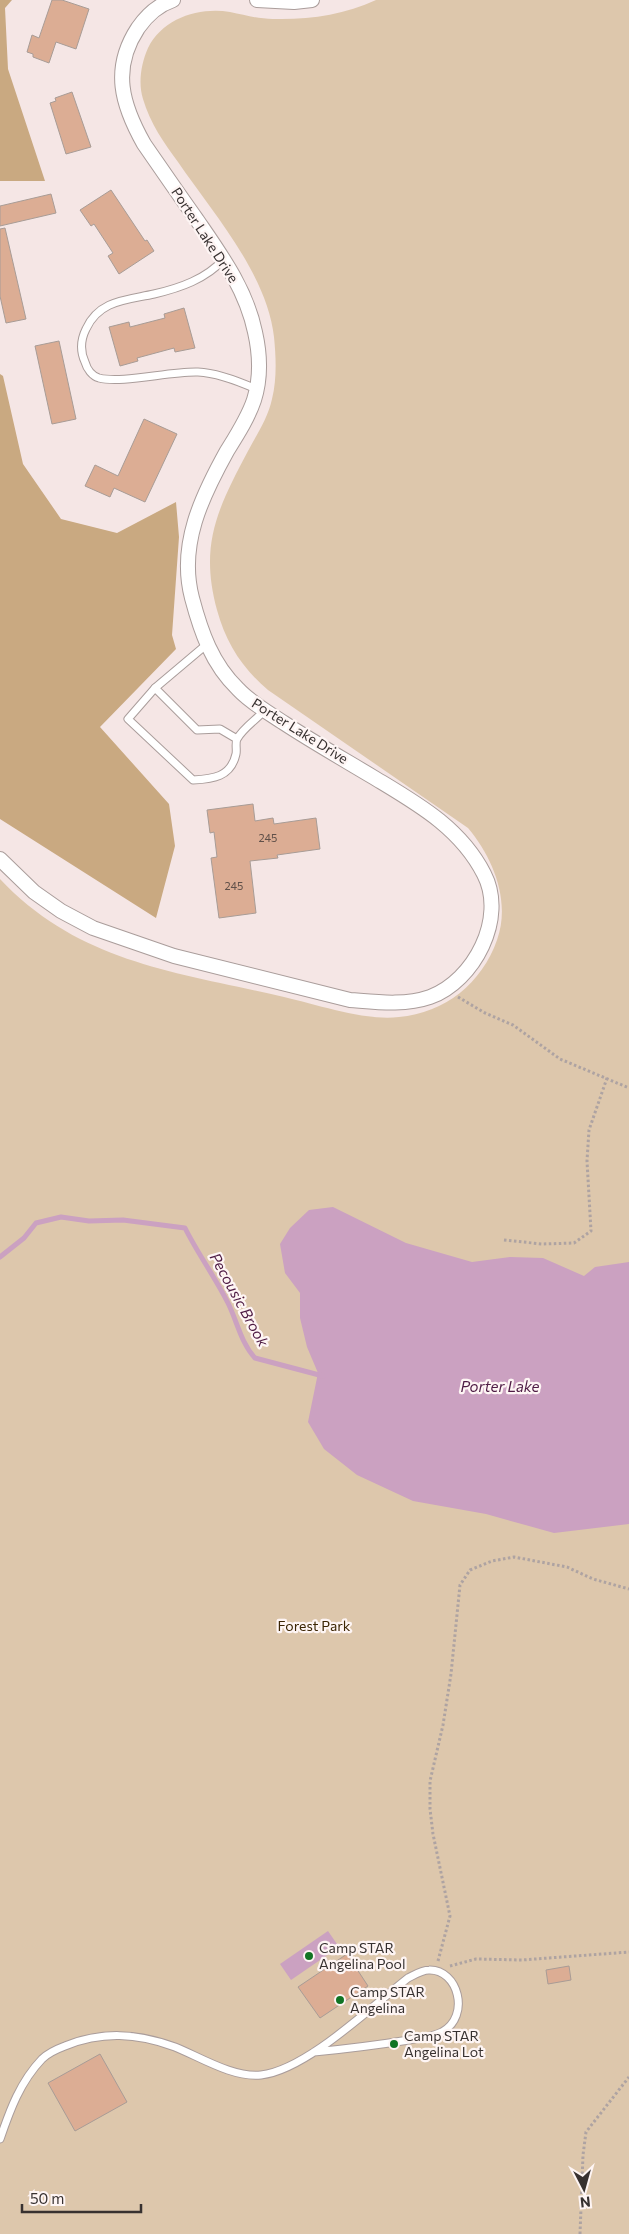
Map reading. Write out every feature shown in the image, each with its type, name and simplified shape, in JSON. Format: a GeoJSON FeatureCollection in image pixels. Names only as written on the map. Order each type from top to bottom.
{"type":"FeatureCollection","features":[{"type":"Feature","properties":{"kind":"street","name":"Porter Lake Drive"},"geometry":{"type":"LineString","coordinates":[[0,859],[34,892],[75,919],[93,928],[174,956],[350,1000],[386,1003],[419,1000],[445,990],[458,980],[476,958],[490,918],[490,889],[486,877],[472,853],[446,825],[423,807],[265,710],[236,688],[206,645],[189,584],[189,550],[193,525],[211,480],[248,413],[256,389],[259,362],[256,333],[240,287],[224,259],[144,144],[130,115],[122,86],[124,58],[133,36],[141,23],[156,8],[173,0]]}},
{"type":"Feature","properties":{"kind":"street"},"geometry":{"type":"LineString","coordinates":[[257,0],[294,2],[312,0]]}},
{"type":"Feature","properties":{"kind":"lane"},"geometry":{"type":"LineString","coordinates":[[224,259],[214,270],[198,280],[153,294],[128,297],[100,311],[94,316],[83,336],[83,358],[87,368],[98,378],[110,380],[167,373],[200,372],[233,379],[256,389]]}},
{"type":"Feature","properties":{"kind":"lane"},"geometry":{"type":"LineString","coordinates":[[206,645],[155,688],[128,720],[193,780],[220,777],[224,774],[233,762],[237,739],[265,710]]}},
{"type":"Feature","properties":{"kind":"lane"},"geometry":{"type":"LineString","coordinates":[[155,688],[197,730],[220,729],[237,739]]}},
{"type":"Feature","properties":{"kind":"lane"},"geometry":{"type":"LineString","coordinates":[[0,2139],[10,2108],[28,2076],[44,2057],[76,2041],[108,2034],[145,2038],[174,2047],[232,2071],[260,2075],[290,2067],[314,2052],[408,1978],[430,1970],[436,1971],[447,1978],[459,1995],[459,2007],[456,2018],[441,2032],[379,2045],[314,2052]]}},
{"type":"Feature","properties":{"kind":"path"},"geometry":{"type":"LineString","coordinates":[[445,990],[485,1013],[513,1025],[560,1059],[629,1088]]}},
{"type":"Feature","properties":{"kind":"path"},"geometry":{"type":"LineString","coordinates":[[504,1240],[542,1244],[574,1243],[591,1231],[587,1161],[589,1130],[607,1078]]}},
{"type":"Feature","properties":{"kind":"path"},"geometry":{"type":"LineString","coordinates":[[436,1971],[450,1916],[433,1834],[430,1809],[430,1781],[443,1725],[451,1674],[460,1585],[470,1570],[492,1561],[514,1557],[568,1567],[593,1579],[629,1590]]}},
{"type":"Feature","properties":{"kind":"path"},"geometry":{"type":"LineString","coordinates":[[436,1971],[476,1959],[522,1960],[629,1952]]}},
{"type":"Feature","properties":{"kind":"path"},"geometry":{"type":"LineString","coordinates":[[580,2234],[583,2155],[586,2132],[629,2077]]}},
{"type":"Feature","properties":{"kind":"green space","name":"Forest Park"},"geometry":{"type":"Polygon","coordinates":[[[376,0],[629,0],[629,2234],[0,2234],[0,879],[30,907],[63,929],[96,947],[168,971],[342,1012],[371,1017],[385,1018],[416,1014],[432,1009],[460,993],[482,970],[497,940],[501,925],[501,895],[492,866],[468,828],[268,690],[243,664],[225,633],[212,587],[211,546],[220,509],[268,413],[274,391],[276,360],[274,337],[269,313],[250,267],[222,223],[163,140],[149,116],[141,93],[141,74],[148,48],[163,29],[183,17],[194,13],[218,11],[262,18],[299,19],[339,13],[376,0]]]}},
{"type":"Feature","properties":{"kind":"shaded area"},"geometry":{"type":"Polygon","coordinates":[[[0,0],[12,0],[5,8],[8,69],[45,181],[0,181],[0,0]]]}},
{"type":"Feature","properties":{"kind":"shaded area"},"geometry":{"type":"Polygon","coordinates":[[[0,374],[3,376],[23,464],[61,519],[117,533],[176,502],[179,537],[172,635],[176,649],[100,727],[169,804],[175,846],[156,918],[0,819],[0,374]]]}},
{"type":"Feature","properties":{"kind":"water","name":"Porter Lake"},"geometry":{"type":"Polygon","coordinates":[[[333,1207],[406,1243],[472,1262],[510,1257],[543,1258],[584,1276],[595,1267],[629,1262],[629,1524],[554,1533],[486,1514],[413,1501],[357,1475],[324,1449],[308,1422],[318,1373],[307,1347],[300,1318],[300,1293],[285,1273],[280,1244],[290,1228],[309,1210],[333,1207]]]}},
{"type":"Feature","properties":{"kind":"water","name":"Camp STAR Angelina Pool"},"geometry":{"type":"Polygon","coordinates":[[[328,1931],[339,1947],[291,1980],[280,1964],[328,1931]]]}},
{"type":"Feature","properties":{"kind":"building"},"geometry":{"type":"Polygon","coordinates":[[[52,0],[62,0],[89,9],[76,49],[56,42],[49,63],[33,57],[33,54],[27,52],[32,35],[39,38],[52,0]]]}},
{"type":"Feature","properties":{"kind":"building"},"geometry":{"type":"Polygon","coordinates":[[[72,92],[91,147],[66,154],[50,103],[56,101],[55,98],[72,92]]]}},
{"type":"Feature","properties":{"kind":"building"},"geometry":{"type":"Polygon","coordinates":[[[111,190],[145,241],[147,240],[154,251],[119,274],[108,256],[113,253],[94,224],[91,226],[80,210],[111,190]]]}},
{"type":"Feature","properties":{"kind":"building"},"geometry":{"type":"Polygon","coordinates":[[[51,194],[56,213],[0,226],[0,206],[51,194]]]}},
{"type":"Feature","properties":{"kind":"building"},"geometry":{"type":"Polygon","coordinates":[[[5,228],[26,319],[6,323],[0,296],[0,229],[5,228]]]}},
{"type":"Feature","properties":{"kind":"building"},"geometry":{"type":"Polygon","coordinates":[[[184,308],[195,348],[175,352],[174,348],[137,358],[138,361],[120,366],[109,327],[129,322],[130,327],[165,318],[164,314],[184,308]]]}},
{"type":"Feature","properties":{"kind":"building"},"geometry":{"type":"Polygon","coordinates":[[[59,341],[76,419],[52,424],[35,346],[59,341]]]}},
{"type":"Feature","properties":{"kind":"building"},"geometry":{"type":"Polygon","coordinates":[[[144,419],[177,434],[145,502],[114,488],[110,497],[85,486],[95,465],[118,476],[144,419]]]}},
{"type":"Feature","properties":{"kind":"building"},"geometry":{"type":"Polygon","coordinates":[[[253,804],[255,821],[273,818],[274,824],[316,818],[320,849],[277,855],[278,858],[250,861],[256,913],[219,918],[211,858],[217,857],[214,832],[210,833],[207,810],[253,804]]]}},
{"type":"Feature","properties":{"kind":"building"},"geometry":{"type":"Polygon","coordinates":[[[347,1954],[368,1986],[320,2018],[298,1987],[347,1954]]]}},
{"type":"Feature","properties":{"kind":"building"},"geometry":{"type":"Polygon","coordinates":[[[569,1966],[571,1980],[548,1984],[546,1970],[569,1966]]]}},
{"type":"Feature","properties":{"kind":"building"},"geometry":{"type":"Polygon","coordinates":[[[100,2054],[127,2102],[75,2131],[48,2083],[100,2054]]]}},
{"type":"Feature","properties":{"kind":"waterway","name":"Pecousic Brook"},"geometry":{"type":"LineString","coordinates":[[0,1257],[24,1238],[36,1223],[61,1217],[89,1221],[123,1220],[185,1228],[223,1293],[243,1339],[255,1358],[323,1376]]}},
{"type":"Feature","properties":{"kind":"place","name":"Camp STAR Angelina Pool"},"geometry":{"type":"Point","coordinates":[309,1956]}},
{"type":"Feature","properties":{"kind":"place","name":"Camp STAR Angelina"},"geometry":{"type":"Point","coordinates":[340,2000]}},
{"type":"Feature","properties":{"kind":"place","name":"Camp STAR Angelina Lot"},"geometry":{"type":"Point","coordinates":[394,2044]}}]}
